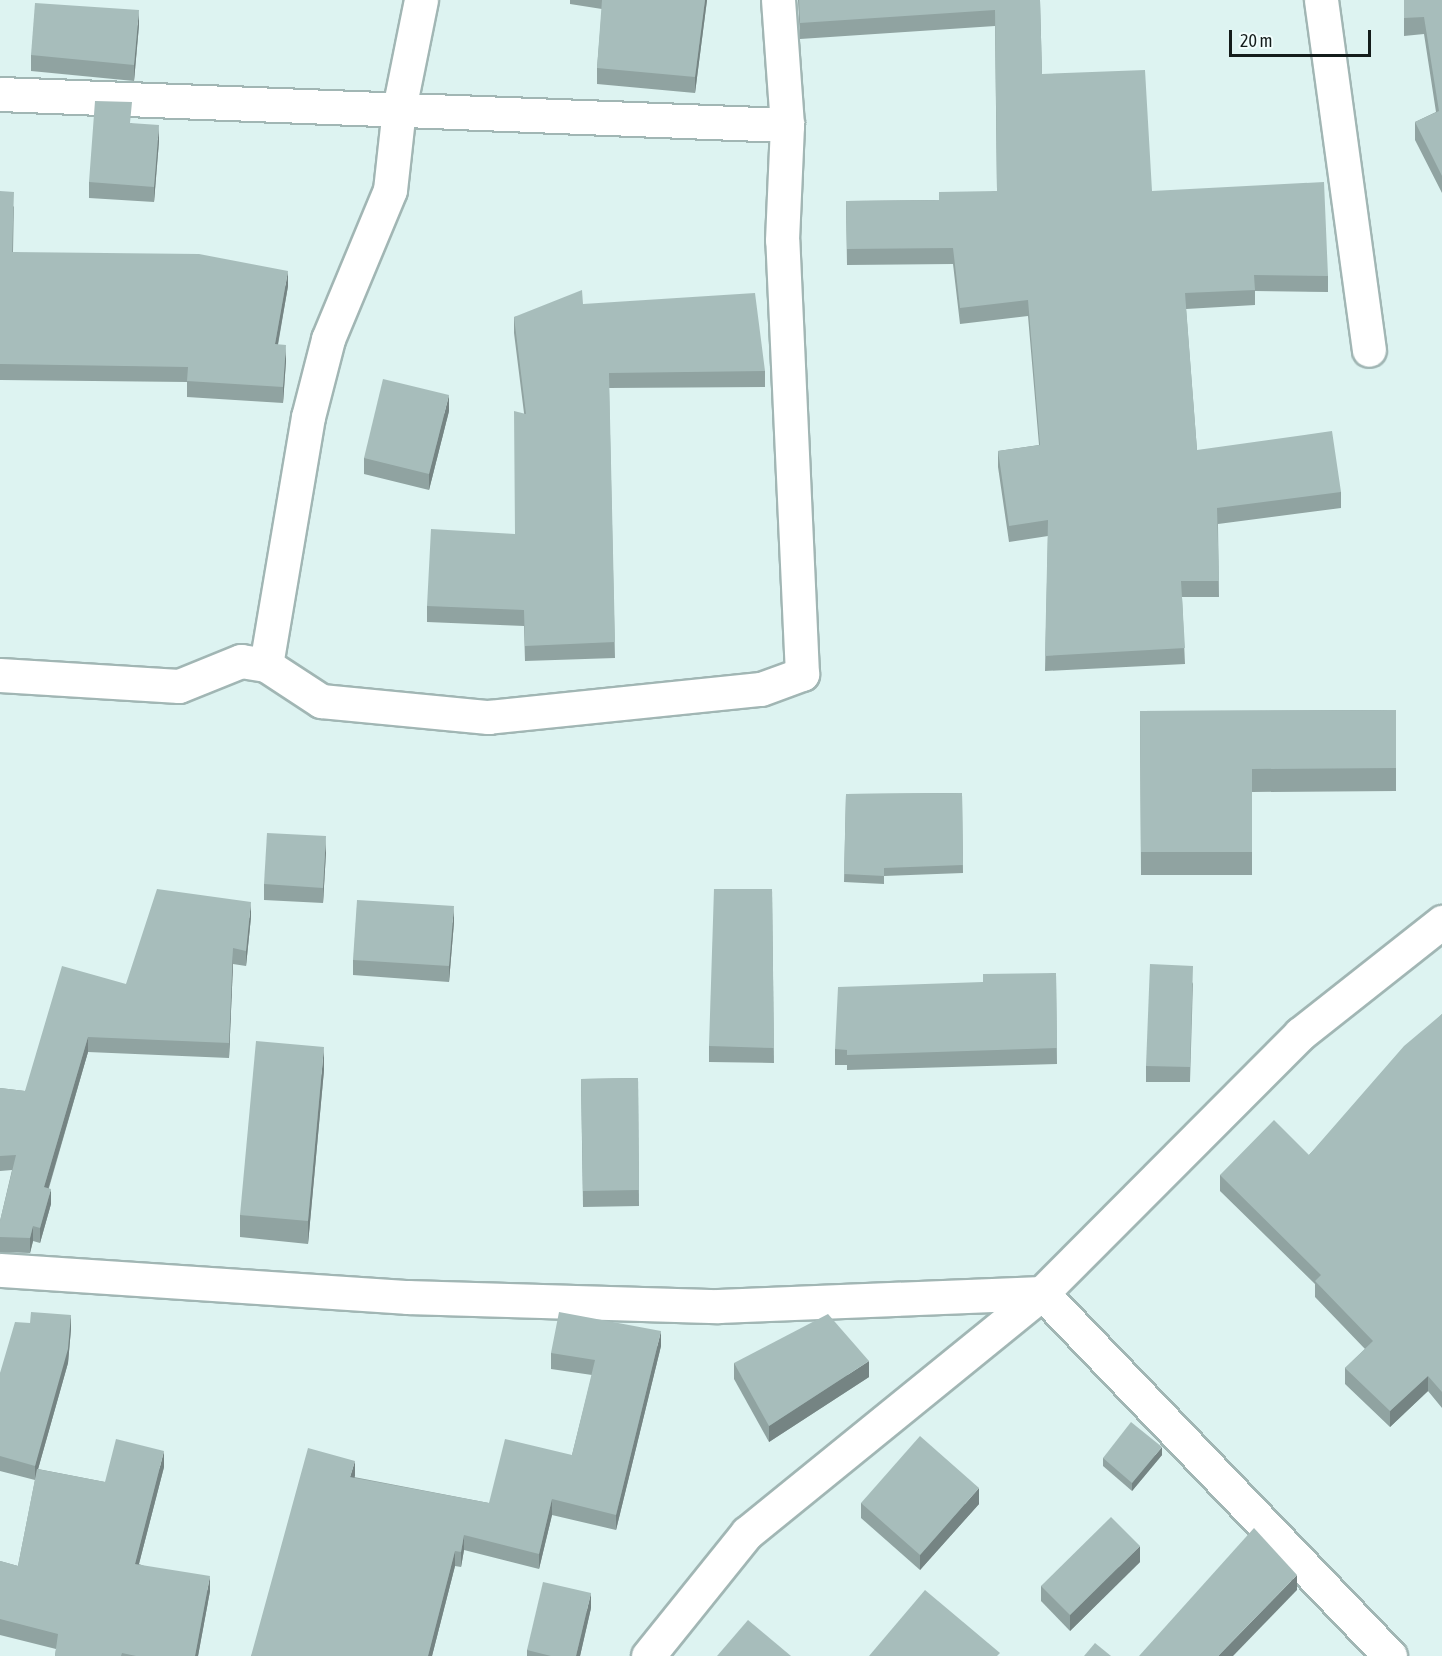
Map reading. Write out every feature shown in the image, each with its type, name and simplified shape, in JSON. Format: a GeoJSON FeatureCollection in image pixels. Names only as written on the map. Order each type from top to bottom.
{"type":"FeatureCollection","features":[{"type":"Feature","properties":{"kind":"street"},"geometry":{"type":"LineString","coordinates":[[266,665],[308,417],[328,339],[390,190],[399,109],[421,0]]}},
{"type":"Feature","properties":{"kind":"street"},"geometry":{"type":"LineString","coordinates":[[0,675],[179,686],[241,661],[266,665],[321,701],[488,717],[761,689],[802,674],[782,240],[787,125],[778,0]]}},
{"type":"Feature","properties":{"kind":"street"},"geometry":{"type":"LineString","coordinates":[[1321,0],[1369,350]]}},
{"type":"Feature","properties":{"kind":"street"},"geometry":{"type":"LineString","coordinates":[[0,94],[787,125]]}},
{"type":"Feature","properties":{"kind":"street"},"geometry":{"type":"LineString","coordinates":[[648,1656],[747,1533],[1042,1293],[1300,1034],[1442,922]]}},
{"type":"Feature","properties":{"kind":"street"},"geometry":{"type":"LineString","coordinates":[[0,1270],[407,1297],[718,1306],[1042,1293],[1390,1656]]}},
{"type":"Feature","properties":{"kind":"building"},"geometry":{"type":"Polygon","coordinates":[[[602,0],[705,0],[695,77],[597,68],[602,0]]]}},
{"type":"Feature","properties":{"kind":"building"},"geometry":{"type":"Polygon","coordinates":[[[799,0],[1040,0],[1042,74],[1145,70],[1152,191],[1324,182],[1328,276],[1254,275],[1255,290],[1185,293],[1197,450],[1332,431],[1341,492],[1217,508],[1219,581],[1181,581],[1185,648],[1045,656],[1048,520],[1009,526],[998,451],[1040,445],[1028,300],[960,308],[953,248],[847,249],[846,201],[939,200],[939,192],[997,191],[995,10],[800,23],[799,0]]]}},
{"type":"Feature","properties":{"kind":"building"},"geometry":{"type":"Polygon","coordinates":[[[1404,0],[1442,0],[1442,176],[1415,122],[1439,111],[1424,17],[1404,18],[1404,0]]]}},
{"type":"Feature","properties":{"kind":"building"},"geometry":{"type":"Polygon","coordinates":[[[35,3],[139,10],[134,65],[31,55],[35,3]]]}},
{"type":"Feature","properties":{"kind":"building"},"geometry":{"type":"Polygon","coordinates":[[[95,101],[132,102],[130,123],[159,125],[154,187],[89,182],[95,101]]]}},
{"type":"Feature","properties":{"kind":"building"},"geometry":{"type":"Polygon","coordinates":[[[0,191],[14,192],[12,252],[199,254],[288,271],[275,344],[286,345],[283,387],[187,381],[188,367],[0,364],[0,191]]]}},
{"type":"Feature","properties":{"kind":"building"},"geometry":{"type":"Polygon","coordinates":[[[582,290],[583,304],[755,293],[765,371],[609,373],[615,642],[525,646],[524,610],[427,606],[431,529],[515,534],[514,411],[526,414],[514,317],[582,290]]]}},
{"type":"Feature","properties":{"kind":"building"},"geometry":{"type":"Polygon","coordinates":[[[383,379],[449,395],[429,474],[364,458],[383,379]]]}},
{"type":"Feature","properties":{"kind":"building"},"geometry":{"type":"Polygon","coordinates":[[[1396,710],[1396,768],[1252,769],[1252,852],[1141,852],[1140,711],[1396,710]]]}},
{"type":"Feature","properties":{"kind":"building"},"geometry":{"type":"Polygon","coordinates":[[[962,793],[963,865],[884,868],[884,876],[844,874],[846,794],[962,793]]]}},
{"type":"Feature","properties":{"kind":"building"},"geometry":{"type":"Polygon","coordinates":[[[267,833],[326,836],[323,888],[264,884],[267,833]]]}},
{"type":"Feature","properties":{"kind":"building"},"geometry":{"type":"Polygon","coordinates":[[[157,889],[251,902],[246,951],[233,948],[229,1043],[88,1037],[44,1187],[51,1189],[40,1228],[33,1226],[30,1238],[0,1237],[0,1221],[16,1155],[0,1156],[0,1088],[25,1091],[62,966],[126,984],[157,889]]]}},
{"type":"Feature","properties":{"kind":"building"},"geometry":{"type":"Polygon","coordinates":[[[714,889],[772,889],[774,1048],[709,1046],[714,889]]]}},
{"type":"Feature","properties":{"kind":"building"},"geometry":{"type":"Polygon","coordinates":[[[357,900],[454,906],[449,966],[353,960],[357,900]]]}},
{"type":"Feature","properties":{"kind":"building"},"geometry":{"type":"Polygon","coordinates":[[[1150,964],[1193,966],[1190,1067],[1146,1066],[1150,964]]]}},
{"type":"Feature","properties":{"kind":"building"},"geometry":{"type":"Polygon","coordinates":[[[1056,973],[1057,1048],[847,1055],[847,1050],[835,1049],[838,987],[983,982],[983,974],[1056,973]]]}},
{"type":"Feature","properties":{"kind":"building"},"geometry":{"type":"Polygon","coordinates":[[[1442,1014],[1442,1392],[1428,1376],[1390,1411],[1345,1368],[1373,1341],[1315,1281],[1321,1275],[1220,1175],[1274,1120],[1309,1155],[1404,1046],[1442,1014]]]}},
{"type":"Feature","properties":{"kind":"building"},"geometry":{"type":"Polygon","coordinates":[[[256,1041],[324,1047],[308,1221],[240,1215],[256,1041]]]}},
{"type":"Feature","properties":{"kind":"building"},"geometry":{"type":"Polygon","coordinates":[[[638,1078],[639,1190],[583,1191],[581,1079],[638,1078]]]}},
{"type":"Feature","properties":{"kind":"building"},"geometry":{"type":"Polygon","coordinates":[[[31,1312],[71,1315],[68,1349],[35,1466],[0,1456],[0,1373],[15,1322],[30,1323],[31,1312]]]}},
{"type":"Feature","properties":{"kind":"building"},"geometry":{"type":"Polygon","coordinates":[[[559,1312],[661,1331],[616,1515],[552,1499],[539,1554],[464,1535],[461,1552],[455,1551],[428,1656],[251,1656],[308,1448],[355,1461],[350,1477],[489,1503],[505,1439],[572,1455],[595,1360],[551,1353],[559,1312]]]}},
{"type":"Feature","properties":{"kind":"building"},"geometry":{"type":"Polygon","coordinates":[[[828,1314],[869,1361],[769,1426],[734,1363],[828,1314]]]}},
{"type":"Feature","properties":{"kind":"building"},"geometry":{"type":"Polygon","coordinates":[[[1131,1422],[1162,1447],[1132,1483],[1103,1458],[1131,1422]]]}},
{"type":"Feature","properties":{"kind":"building"},"geometry":{"type":"Polygon","coordinates":[[[920,1436],[979,1488],[920,1555],[861,1503],[920,1436]]]}},
{"type":"Feature","properties":{"kind":"building"},"geometry":{"type":"Polygon","coordinates":[[[116,1439],[164,1451],[135,1564],[210,1576],[195,1656],[136,1656],[122,1653],[121,1656],[55,1656],[58,1634],[0,1619],[0,1561],[18,1566],[37,1469],[105,1482],[116,1439]]]}},
{"type":"Feature","properties":{"kind":"building"},"geometry":{"type":"Polygon","coordinates":[[[1111,1517],[1140,1546],[1070,1615],[1041,1586],[1111,1517]]]}},
{"type":"Feature","properties":{"kind":"building"},"geometry":{"type":"Polygon","coordinates":[[[1254,1528],[1297,1575],[1218,1656],[1139,1656],[1254,1528]]]}},
{"type":"Feature","properties":{"kind":"building"},"geometry":{"type":"Polygon","coordinates":[[[543,1582],[591,1593],[576,1656],[551,1656],[527,1650],[543,1582]]]}},
{"type":"Feature","properties":{"kind":"building"},"geometry":{"type":"Polygon","coordinates":[[[925,1590],[1000,1653],[997,1656],[869,1656],[925,1590]]]}},
{"type":"Feature","properties":{"kind":"building"},"geometry":{"type":"Polygon","coordinates":[[[748,1620],[791,1656],[717,1656],[748,1620]]]}},
{"type":"Feature","properties":{"kind":"building"},"geometry":{"type":"Polygon","coordinates":[[[1095,1643],[1111,1656],[1084,1656],[1095,1643]]]}}]}
